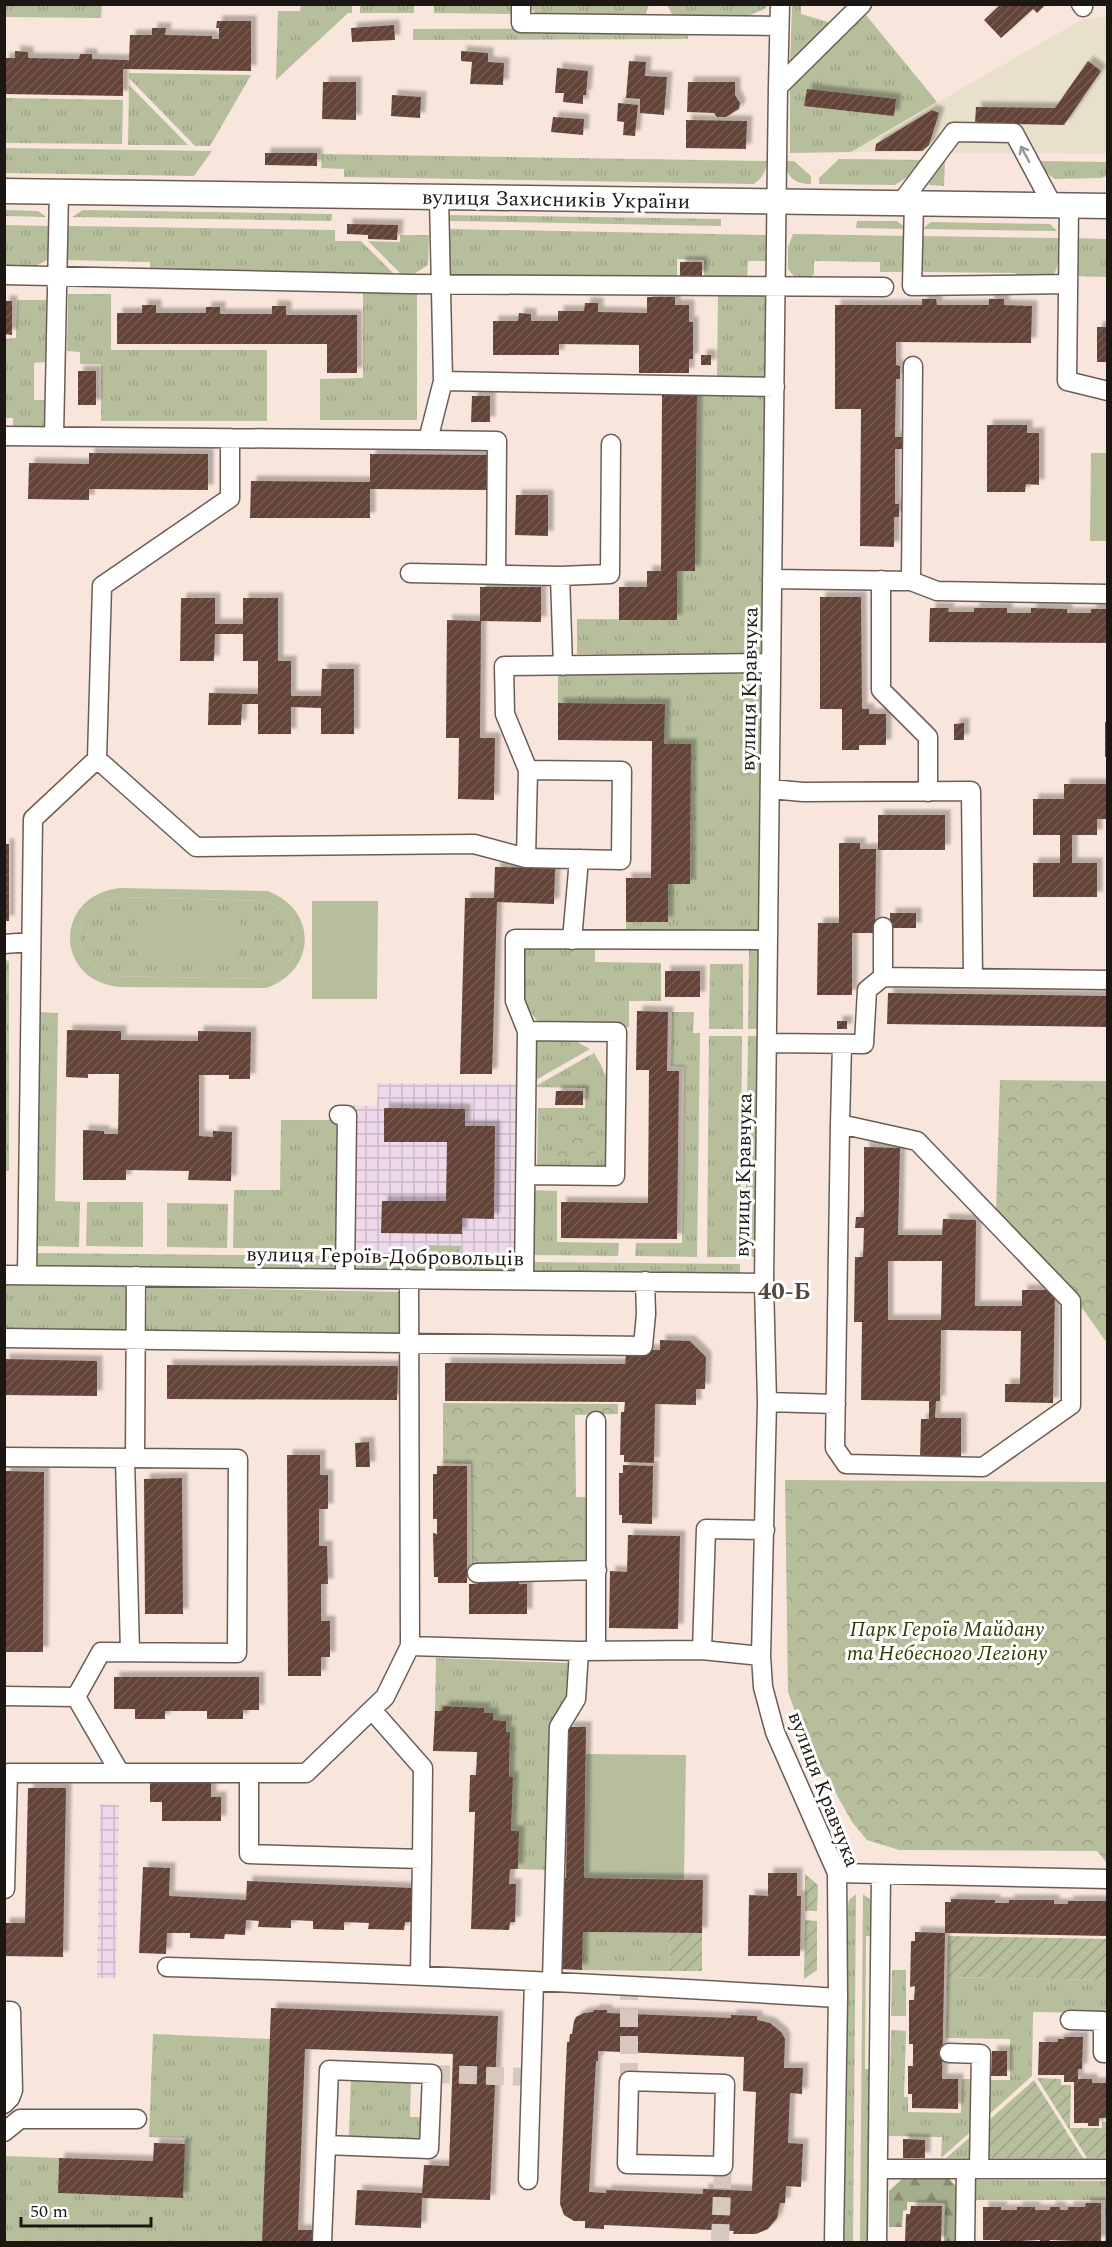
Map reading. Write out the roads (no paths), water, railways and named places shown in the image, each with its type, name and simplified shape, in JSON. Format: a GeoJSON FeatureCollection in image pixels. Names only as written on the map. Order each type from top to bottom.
{"type":"FeatureCollection","features":[{"type":"Feature","properties":{"kind":"main road","name":"вулиця Захисників України"},"geometry":{"type":"LineString","coordinates":[[4,191],[1107,206]]}},
{"type":"Feature","properties":{"kind":"street"},"geometry":{"type":"LineString","coordinates":[[521,4],[521,23],[779,26]]}},
{"type":"Feature","properties":{"kind":"street","name":"вулиця Кравчука"},"geometry":{"type":"LineString","coordinates":[[780,4],[764,1283],[767,1402],[760,1656],[763,1687],[775,1732],[837,1873],[838,1998],[834,2242]]}},
{"type":"Feature","properties":{"kind":"street"},"geometry":{"type":"LineString","coordinates":[[778,87],[862,4]]}},
{"type":"Feature","properties":{"kind":"street"},"geometry":{"type":"LineString","coordinates":[[1068,284],[912,286],[907,204],[954,132],[1014,133],[1061,206],[1068,284],[1067,381],[1107,391]]}},
{"type":"Feature","properties":{"kind":"street"},"geometry":{"type":"LineString","coordinates":[[54,436],[59,192]]}},
{"type":"Feature","properties":{"kind":"street"},"geometry":{"type":"LineString","coordinates":[[429,440],[443,381],[439,197]]}},
{"type":"Feature","properties":{"kind":"street"},"geometry":{"type":"LineString","coordinates":[[4,275],[440,285],[884,286]]}},
{"type":"Feature","properties":{"kind":"street"},"geometry":{"type":"LineString","coordinates":[[911,581],[913,366]]}},
{"type":"Feature","properties":{"kind":"street"},"geometry":{"type":"LineString","coordinates":[[443,381],[775,387]]}},
{"type":"Feature","properties":{"kind":"street"},"geometry":{"type":"LineString","coordinates":[[4,436],[496,441],[496,575]]}},
{"type":"Feature","properties":{"kind":"street"},"geometry":{"type":"LineString","coordinates":[[27,1275],[33,819],[97,759],[102,586],[230,498],[230,438]]}},
{"type":"Feature","properties":{"kind":"street"},"geometry":{"type":"LineString","coordinates":[[410,573],[560,576],[610,574],[612,444]]}},
{"type":"Feature","properties":{"kind":"street"},"geometry":{"type":"LineString","coordinates":[[560,576],[563,666]]}},
{"type":"Feature","properties":{"kind":"street"},"geometry":{"type":"LineString","coordinates":[[772,579],[911,581],[937,591],[1107,594]]}},
{"type":"Feature","properties":{"kind":"street"},"geometry":{"type":"LineString","coordinates":[[881,580],[881,690],[928,737],[928,792]]}},
{"type":"Feature","properties":{"kind":"street"},"geometry":{"type":"LineString","coordinates":[[526,858],[528,770],[505,714],[504,666],[771,663]]}},
{"type":"Feature","properties":{"kind":"street"},"geometry":{"type":"LineString","coordinates":[[97,759],[196,847],[474,844],[526,858],[621,860],[622,771],[528,770]]}},
{"type":"Feature","properties":{"kind":"street"},"geometry":{"type":"LineString","coordinates":[[770,789],[803,792],[971,791],[973,978]]}},
{"type":"Feature","properties":{"kind":"street"},"geometry":{"type":"LineString","coordinates":[[572,940],[579,859]]}},
{"type":"Feature","properties":{"kind":"street"},"geometry":{"type":"LineString","coordinates":[[883,927],[883,977]]}},
{"type":"Feature","properties":{"kind":"street"},"geometry":{"type":"LineString","coordinates":[[524,1280],[527,1031],[515,1001],[515,939],[768,940]]}},
{"type":"Feature","properties":{"kind":"street"},"geometry":{"type":"LineString","coordinates":[[4,944],[32,942]]}},
{"type":"Feature","properties":{"kind":"street"},"geometry":{"type":"LineString","coordinates":[[767,1043],[864,1044],[867,990],[883,977],[1107,980]]}},
{"type":"Feature","properties":{"kind":"street"},"geometry":{"type":"LineString","coordinates":[[525,1175],[615,1176],[617,1032],[527,1031]]}},
{"type":"Feature","properties":{"kind":"street"},"geometry":{"type":"LineString","coordinates":[[840,1124],[917,1141],[1071,1301],[1071,1405],[983,1467],[846,1464],[835,1448],[840,1124],[842,1044]]}},
{"type":"Feature","properties":{"kind":"street"},"geometry":{"type":"LineString","coordinates":[[339,1115],[347,1115],[345,1278]]}},
{"type":"Feature","properties":{"kind":"street","name":"вулиця Героїв-Добровольців"},"geometry":{"type":"LineString","coordinates":[[4,1275],[764,1283]]}},
{"type":"Feature","properties":{"kind":"street"},"geometry":{"type":"LineString","coordinates":[[130,1652],[130,1458],[136,1276]]}},
{"type":"Feature","properties":{"kind":"street"},"geometry":{"type":"LineString","coordinates":[[5,1889],[8,1773],[306,1773],[385,1697],[410,1646],[409,1279]]}},
{"type":"Feature","properties":{"kind":"street"},"geometry":{"type":"LineString","coordinates":[[4,1338],[643,1346],[646,1314],[645,1281]]}},
{"type":"Feature","properties":{"kind":"street"},"geometry":{"type":"LineString","coordinates":[[767,1402],[836,1404]]}},
{"type":"Feature","properties":{"kind":"street"},"geometry":{"type":"LineString","coordinates":[[528,2180],[559,1727],[576,1699],[588,1651],[597,1570],[596,1421]]}},
{"type":"Feature","properties":{"kind":"street"},"geometry":{"type":"LineString","coordinates":[[4,1458],[238,1459],[237,1653],[101,1652],[76,1697]]}},
{"type":"Feature","properties":{"kind":"street"},"geometry":{"type":"LineString","coordinates":[[702,1650],[706,1529],[765,1530]]}},
{"type":"Feature","properties":{"kind":"street"},"geometry":{"type":"LineString","coordinates":[[477,1573],[597,1570]]}},
{"type":"Feature","properties":{"kind":"street"},"geometry":{"type":"LineString","coordinates":[[410,1646],[588,1651],[702,1650],[760,1656]]}},
{"type":"Feature","properties":{"kind":"street"},"geometry":{"type":"LineString","coordinates":[[4,1696],[76,1697]]}},
{"type":"Feature","properties":{"kind":"street"},"geometry":{"type":"LineString","coordinates":[[76,1697],[120,1773]]}},
{"type":"Feature","properties":{"kind":"street"},"geometry":{"type":"LineString","coordinates":[[372,1710],[423,1768],[420,1976]]}},
{"type":"Feature","properties":{"kind":"street"},"geometry":{"type":"LineString","coordinates":[[249,1773],[249,1854],[422,1859]]}},
{"type":"Feature","properties":{"kind":"street"},"geometry":{"type":"LineString","coordinates":[[837,1873],[1107,1879]]}},
{"type":"Feature","properties":{"kind":"street"},"geometry":{"type":"LineString","coordinates":[[877,2242],[882,1874]]}},
{"type":"Feature","properties":{"kind":"street"},"geometry":{"type":"LineString","coordinates":[[167,1967],[543,1981],[838,1998]]}},
{"type":"Feature","properties":{"kind":"street"},"geometry":{"type":"LineString","coordinates":[[4,2011],[11,2011],[13,2090],[10,2098],[4,2104]]}},
{"type":"Feature","properties":{"kind":"street"},"geometry":{"type":"LineString","coordinates":[[1070,2020],[1103,2020],[1103,2053],[1107,2053]]}},
{"type":"Feature","properties":{"kind":"street"},"geometry":{"type":"LineString","coordinates":[[949,2053],[981,2054],[965,2242]]}},
{"type":"Feature","properties":{"kind":"street"},"geometry":{"type":"LineString","coordinates":[[322,2242],[328,2070],[432,2074],[429,2149],[326,2145]]}},
{"type":"Feature","properties":{"kind":"street"},"geometry":{"type":"LineString","coordinates":[[629,2081],[725,2084],[723,2166],[627,2164],[629,2081]]}},
{"type":"Feature","properties":{"kind":"street"},"geometry":{"type":"LineString","coordinates":[[4,2132],[20,2119],[137,2119]]}},
{"type":"Feature","properties":{"kind":"street"},"geometry":{"type":"LineString","coordinates":[[878,2169],[1107,2169]]}},
{"type":"Feature","properties":{"kind":"tunnel"},"geometry":{"type":"LineString","coordinates":[[629,1985],[629,2081]]}},
{"type":"Feature","properties":{"kind":"tunnel"},"geometry":{"type":"LineString","coordinates":[[432,2074],[531,2077]]}},
{"type":"Feature","properties":{"kind":"tunnel"},"geometry":{"type":"LineString","coordinates":[[720,2242],[723,2166]]}},
{"type":"Feature","properties":{"kind":"district","name":"40-Б"},"geometry":{"type":"Point","coordinates":[784,1291]}},
{"type":"Feature","properties":{"kind":"park label","name":"Парк Героїв Майдану та Небесного Легіону"},"geometry":{"type":"Point","coordinates":[947,1641]}}]}
